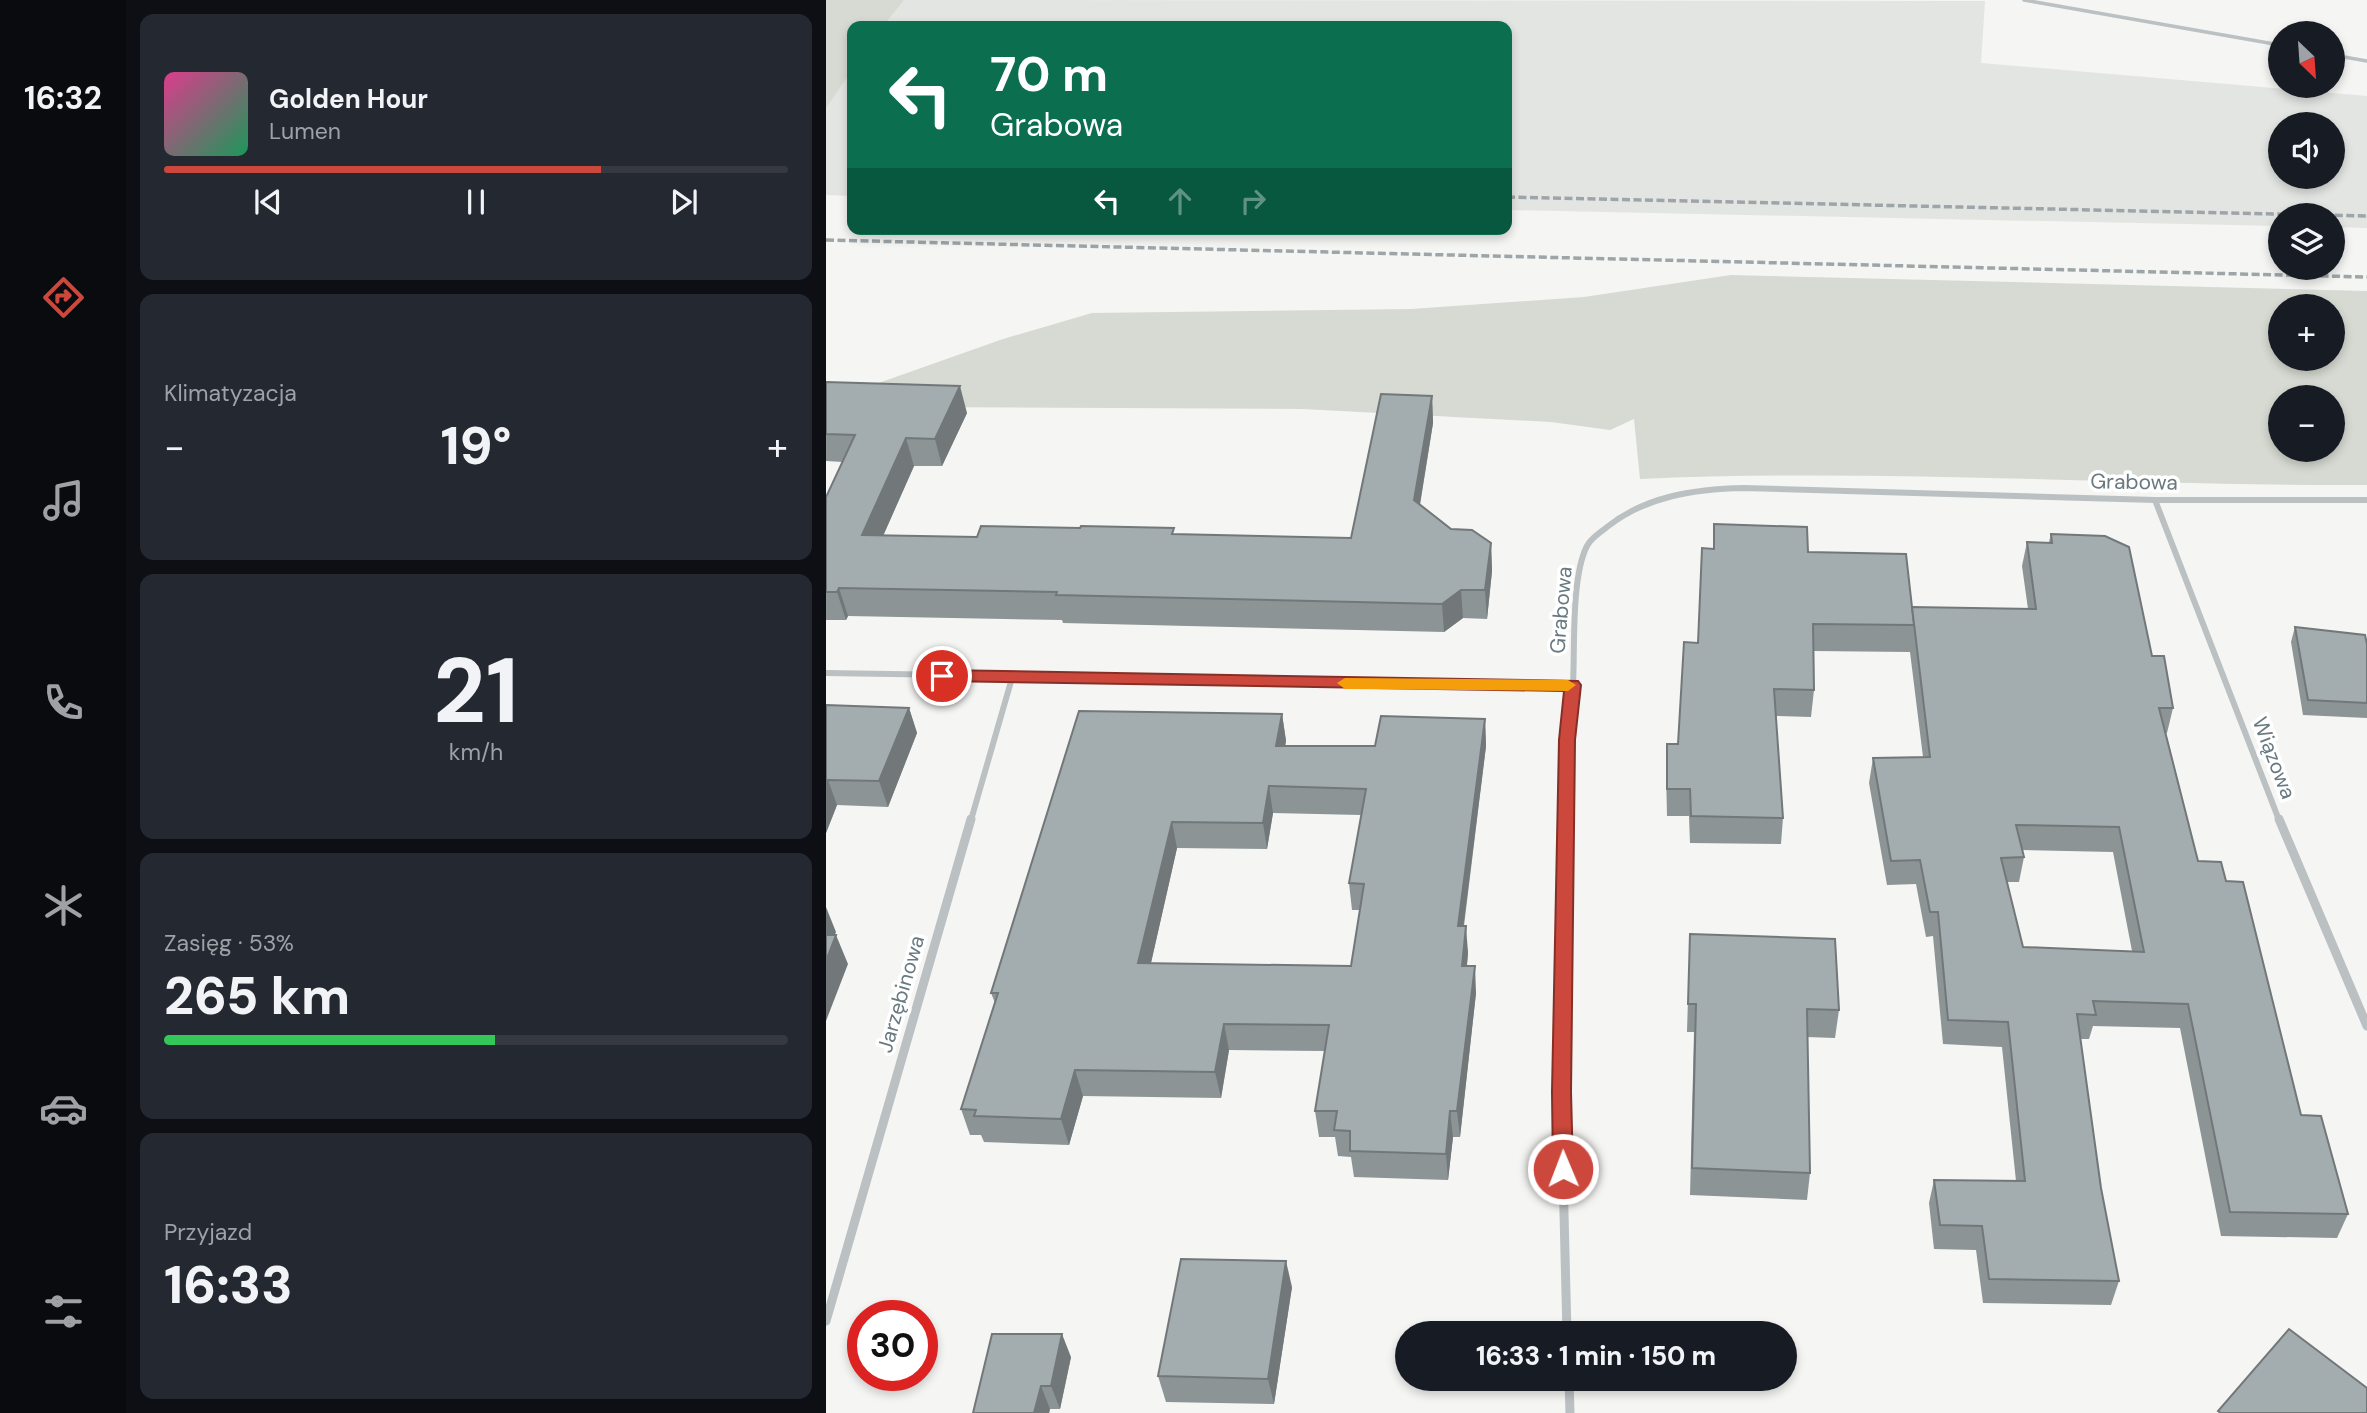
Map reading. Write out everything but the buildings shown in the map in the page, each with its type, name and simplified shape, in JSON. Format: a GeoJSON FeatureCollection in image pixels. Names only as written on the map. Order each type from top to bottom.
{"type":"FeatureCollection","features":[{"type":"Feature","properties":{"kind":"street","name":"Grabowa"},"geometry":{"type":"LineString","coordinates":[[826,673],[1573,685],[1580,570],[1587,544],[1607,526],[1640,506],[1678,494],[1713,488],[2155,500],[2367,500]]}},
{"type":"Feature","properties":{"kind":"street","name":"Wiązowa"},"geometry":{"type":"LineString","coordinates":[[2155,500],[2286,838],[2367,1026]]}},
{"type":"Feature","properties":{"kind":"street","name":"Jarzębinowa"},"geometry":{"type":"LineString","coordinates":[[826,1321],[1012,678]]}},
{"type":"Feature","properties":{"kind":"street"},"geometry":{"type":"LineString","coordinates":[[1567,1321],[1561,1092],[1567,740],[1573,685]]}},
{"type":"Feature","properties":{"kind":"street"},"geometry":{"type":"LineString","coordinates":[[1569,1391],[1570,1413]]}},
{"type":"Feature","properties":{"kind":"lane"},"geometry":{"type":"LineString","coordinates":[[2024,0],[2268,43]]}},
{"type":"Feature","properties":{"kind":"lane"},"geometry":{"type":"LineString","coordinates":[[2345,57],[2367,61]]}},
{"type":"Feature","properties":{"kind":"shaded area"},"geometry":{"type":"Polygon","coordinates":[[[826,0],[904,0],[887,21],[847,21],[847,77],[826,108],[826,0]]]}},
{"type":"Feature","properties":{"kind":"shaded area"},"geometry":{"type":"Polygon","coordinates":[[[888,0],[1985,1],[1981,63],[2268,88],[2268,98],[2345,98],[2345,94],[2367,96],[2367,228],[2345,227],[2345,203],[2268,203],[2268,226],[1512,210],[1512,21],[868,21],[888,0]]]}},
{"type":"Feature","properties":{"kind":"shaded area"},"geometry":{"type":"Polygon","coordinates":[[[847,44],[847,196],[826,195],[826,67],[847,44]]]}},
{"type":"Feature","properties":{"kind":"shaded area"},"geometry":{"type":"Polygon","coordinates":[[[1731,275],[2367,291],[2367,485],[1822,475],[1640,479],[1634,419],[1610,430],[1551,422],[1303,409],[915,407],[856,391],[1003,339],[1092,313],[1411,309],[1584,297],[1731,275]]]}},
{"type":"Feature","properties":{"kind":"railway"},"geometry":{"type":"LineString","coordinates":[[1512,197],[2367,216]]}},
{"type":"Feature","properties":{"kind":"railway"},"geometry":{"type":"LineString","coordinates":[[826,240],[2367,277]]}},
{"type":"Feature","properties":{"kind":"slow traffic"},"geometry":{"type":"LineString","coordinates":[[1345,683],[1568,685]]}},
{"type":"Feature","properties":{"kind":"route"},"geometry":{"type":"LineString","coordinates":[[942,676],[1573,685],[1567,740],[1561,1092],[1563,1169]]}}]}
